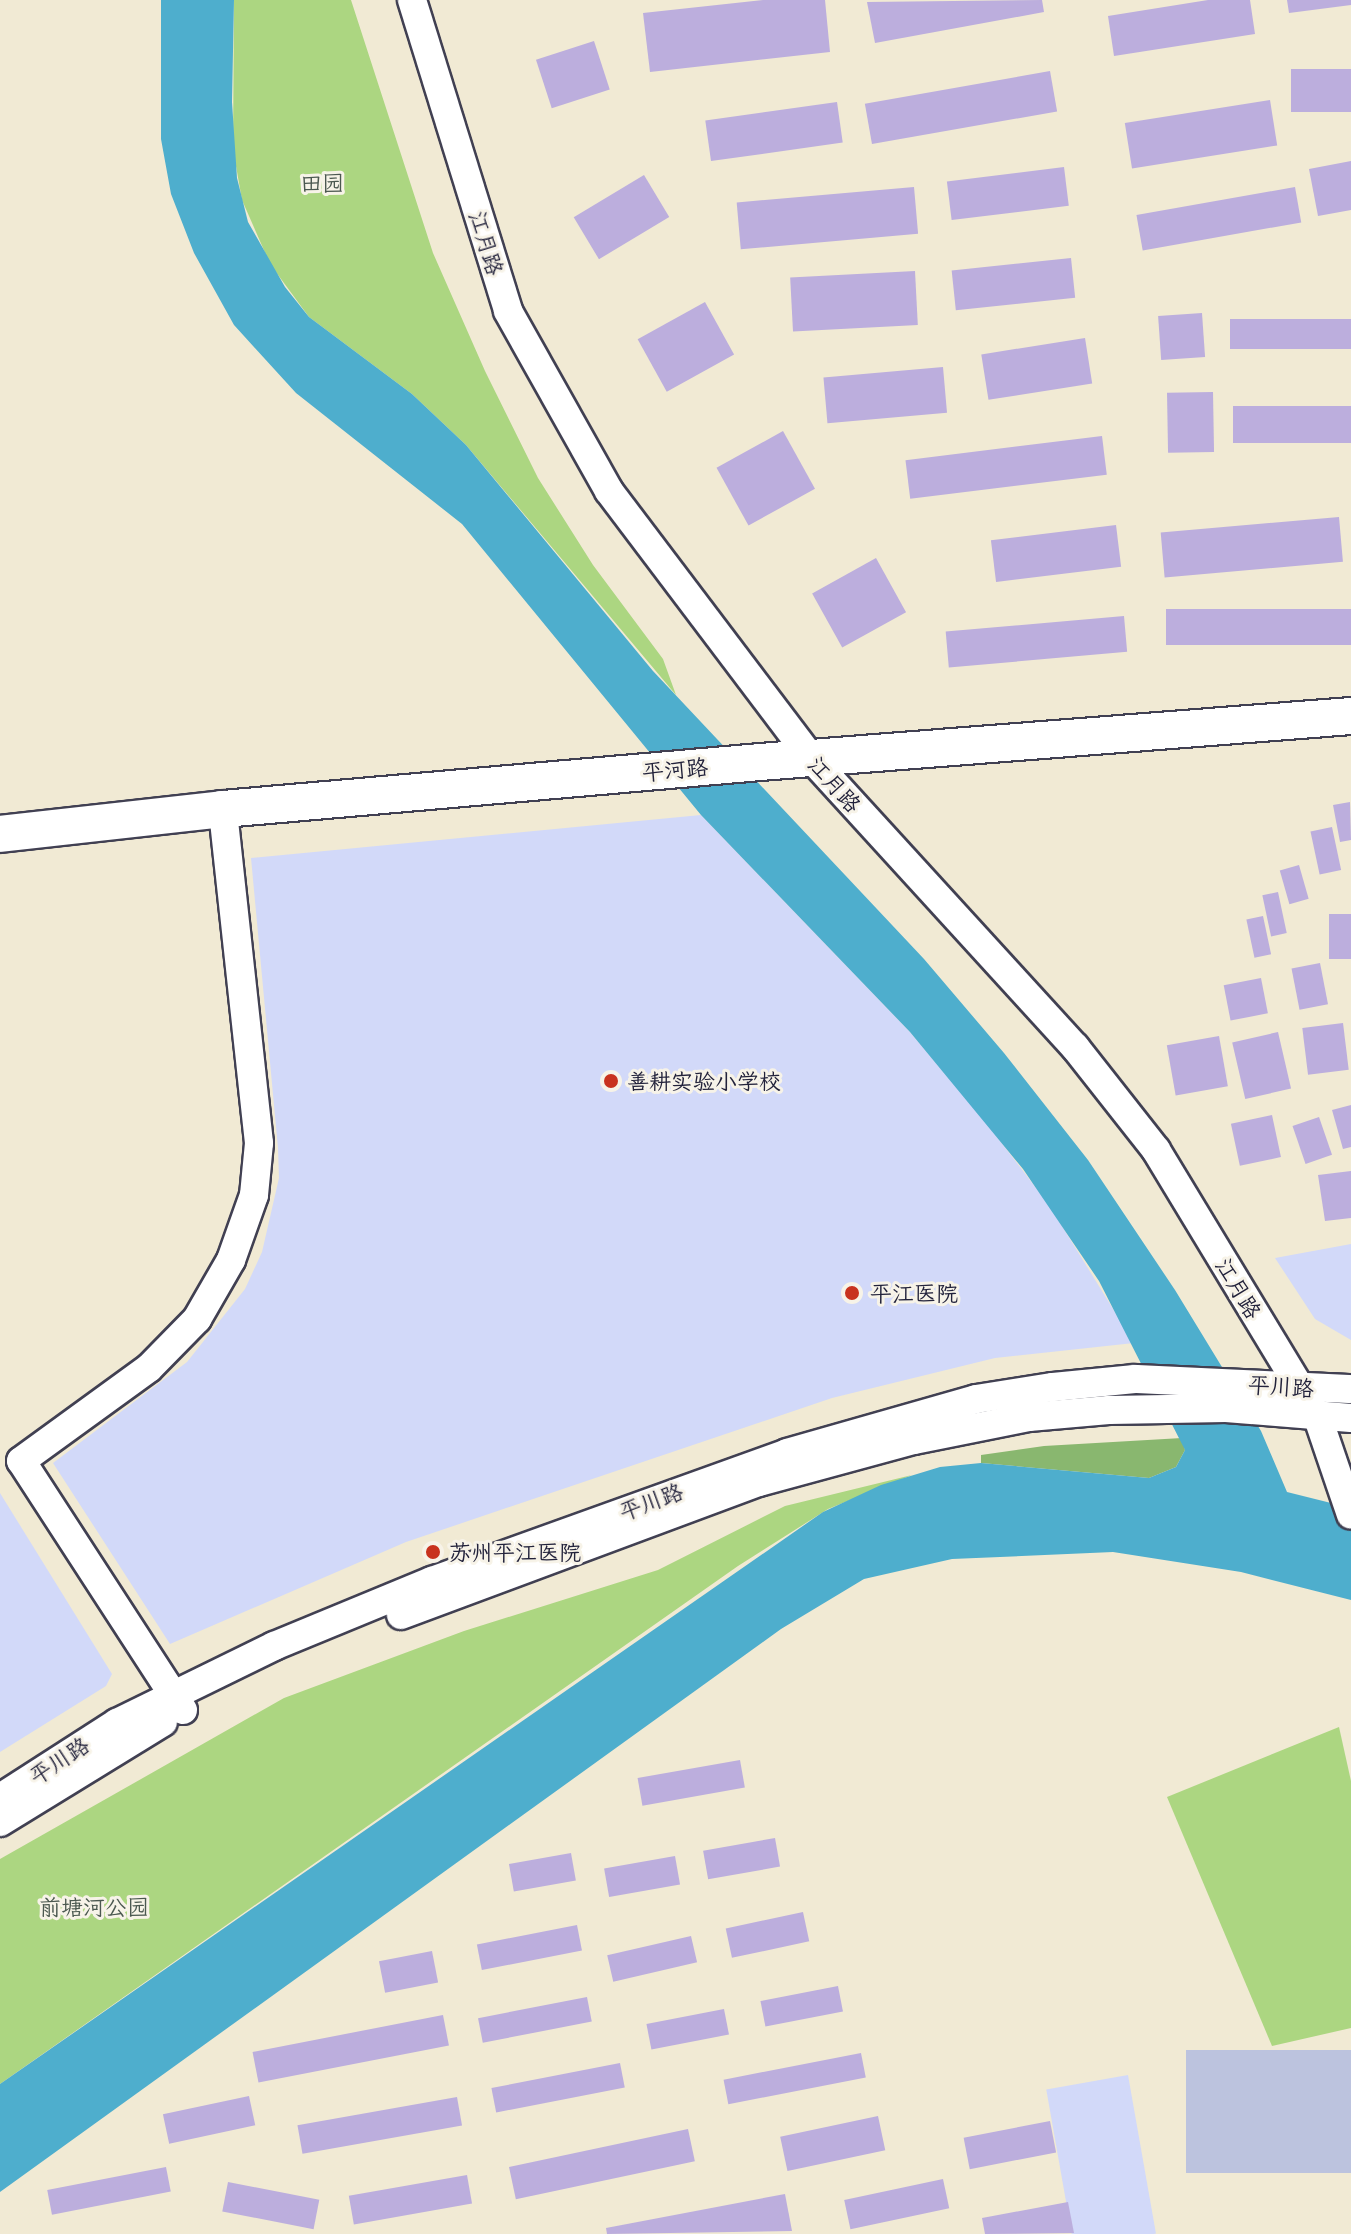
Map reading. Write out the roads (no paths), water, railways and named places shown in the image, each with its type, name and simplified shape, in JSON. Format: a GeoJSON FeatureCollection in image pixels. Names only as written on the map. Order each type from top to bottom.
{"type":"FeatureCollection","features":[{"type":"Feature","properties":{"kind":"main road","name":"平河路"},"geometry":{"type":"LineString","coordinates":[[0,834],[223,809],[810,757],[1351,716]]}},
{"type":"Feature","properties":{"kind":"street","name":"江月路"},"geometry":{"type":"LineString","coordinates":[[412,0],[508,311],[609,491],[810,757],[1075,1047],[1156,1150],[1318,1418],[1348,1501]]}},
{"type":"Feature","properties":{"kind":"street"},"geometry":{"type":"LineString","coordinates":[[178,1703],[21,1461],[149,1368],[197,1319],[231,1260],[254,1195],[259,1143],[223,809]]}},
{"type":"Feature","properties":{"kind":"street","name":"平川路"},"geometry":{"type":"LineString","coordinates":[[0,1822],[129,1739],[178,1703],[274,1646],[432,1581],[759,1461],[976,1399],[1135,1379],[1351,1389]]}},
{"type":"Feature","properties":{"kind":"street","name":"平川路"},"geometry":{"type":"LineString","coordinates":[[0,1798],[117,1723],[178,1703],[363,1629],[792,1471],[1008,1421],[1141,1409],[1351,1418]]}},
{"type":"Feature","properties":{"kind":"water"},"geometry":{"type":"Polygon","coordinates":[[[161,0],[234,0],[232,102],[237,178],[248,222],[285,287],[309,317],[412,394],[466,445],[653,671],[924,959],[1004,1053],[1088,1160],[1175,1290],[1261,1431],[1287,1492],[1351,1508],[1351,1600],[1241,1572],[1113,1552],[952,1559],[864,1579],[781,1629],[0,2192],[0,2084],[823,1512],[881,1485],[940,1467],[981,1463],[1149,1478],[1176,1467],[1185,1450],[1099,1281],[1023,1169],[910,1032],[701,815],[462,524],[296,393],[234,325],[194,253],[171,194],[161,139],[161,0]]]}},
{"type":"Feature","properties":{"kind":"place","name":"善耕实验小学校"},"geometry":{"type":"Point","coordinates":[611,1081]}},
{"type":"Feature","properties":{"kind":"place","name":"平江医院"},"geometry":{"type":"Point","coordinates":[852,1293]}},
{"type":"Feature","properties":{"kind":"place","name":"苏州平江医院"},"geometry":{"type":"Point","coordinates":[433,1552]}},
{"type":"Feature","properties":{"kind":"park label","name":"田园"},"geometry":{"type":"Point","coordinates":[322,183]}},
{"type":"Feature","properties":{"kind":"park label","name":"前塘河公园"},"geometry":{"type":"Point","coordinates":[94,1907]}}]}
